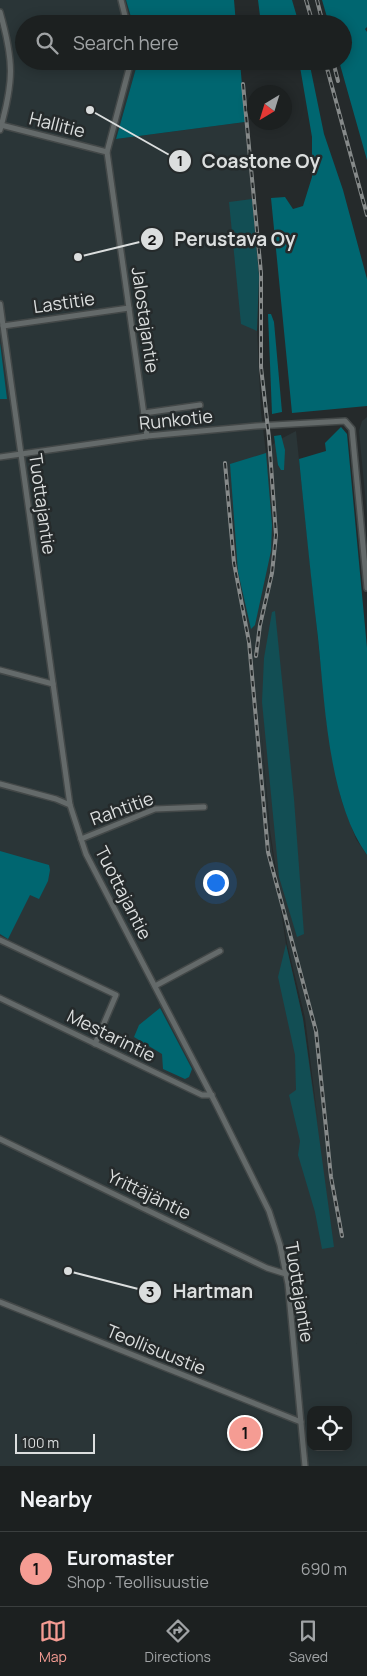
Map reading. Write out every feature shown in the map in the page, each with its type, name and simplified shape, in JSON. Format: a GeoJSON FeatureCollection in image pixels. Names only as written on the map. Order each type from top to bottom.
{"type":"FeatureCollection","features":[{"type":"Feature","properties":{"kind":"street"},"geometry":{"type":"LineString","coordinates":[[121,0],[125,15]]}},
{"type":"Feature","properties":{"kind":"street"},"geometry":{"type":"LineString","coordinates":[[0,12],[12,68],[1,128]]}},
{"type":"Feature","properties":{"kind":"street","name":"Jalostajantie"},"geometry":{"type":"LineString","coordinates":[[129,70],[107,152],[147,436]]}},
{"type":"Feature","properties":{"kind":"street","name":"Hallitie"},"geometry":{"type":"LineString","coordinates":[[1,128],[107,152]]}},
{"type":"Feature","properties":{"kind":"street","name":"Tuottajantie"},"geometry":{"type":"LineString","coordinates":[[0,304],[70,805],[81,839],[269,1210],[280,1244],[286,1274],[305,1466]]}},
{"type":"Feature","properties":{"kind":"street","name":"Lastitie"},"geometry":{"type":"LineString","coordinates":[[3,326],[129,308]]}},
{"type":"Feature","properties":{"kind":"street"},"geometry":{"type":"LineString","coordinates":[[144,413],[200,405]]}},
{"type":"Feature","properties":{"kind":"street","name":"Runkotie"},"geometry":{"type":"LineString","coordinates":[[0,456],[147,436],[339,420],[349,424],[352,429],[367,588]]}},
{"type":"Feature","properties":{"kind":"street"},"geometry":{"type":"LineString","coordinates":[[0,670],[53,684]]}},
{"type":"Feature","properties":{"kind":"street"},"geometry":{"type":"LineString","coordinates":[[0,784],[56,799],[70,805]]}},
{"type":"Feature","properties":{"kind":"street","name":"Rahtitie"},"geometry":{"type":"LineString","coordinates":[[81,839],[155,809],[204,806]]}},
{"type":"Feature","properties":{"kind":"street"},"geometry":{"type":"LineString","coordinates":[[0,940],[116,995],[95,1044]]}},
{"type":"Feature","properties":{"kind":"street"},"geometry":{"type":"LineString","coordinates":[[155,986],[220,951]]}},
{"type":"Feature","properties":{"kind":"street","name":"Mestarintie"},"geometry":{"type":"LineString","coordinates":[[0,998],[202,1095],[212,1095]]}},
{"type":"Feature","properties":{"kind":"street","name":"Yrittäjäntie"},"geometry":{"type":"LineString","coordinates":[[0,1139],[267,1268],[286,1274]]}},
{"type":"Feature","properties":{"kind":"street","name":"Teollisuustie"},"geometry":{"type":"LineString","coordinates":[[0,1302],[301,1422]]}},
{"type":"Feature","properties":{"kind":"shaded area"},"geometry":{"type":"Polygon","coordinates":[[[0,0],[126,0],[130,15],[15,15],[15,70],[135,70],[116,139],[245,122],[259,276],[257,331],[261,412],[266,453],[275,442],[296,431],[327,724],[341,799],[356,839],[367,855],[367,1466],[0,1466],[0,0]],[[261,727],[269,831],[286,944],[303,1019],[318,1122],[305,1018],[287,943],[270,830],[261,727]]]}},
{"type":"Feature","properties":{"kind":"shaded area"},"geometry":{"type":"Polygon","coordinates":[[[126,0],[234,0],[235,15],[130,15],[126,0]]]}},
{"type":"Feature","properties":{"kind":"shaded area"},"geometry":{"type":"Polygon","coordinates":[[[258,0],[292,0],[296,15],[260,15],[258,0]]]}},
{"type":"Feature","properties":{"kind":"shaded area"},"geometry":{"type":"Polygon","coordinates":[[[322,0],[367,0],[367,27],[365,29],[367,32],[367,160],[342,70],[352,70],[352,15],[326,15],[322,0]]]}},
{"type":"Feature","properties":{"kind":"shaded area"},"geometry":{"type":"Polygon","coordinates":[[[135,70],[241,70],[245,122],[116,139],[135,70]]]}},
{"type":"Feature","properties":{"kind":"shaded area"},"geometry":{"type":"Polygon","coordinates":[[[301,70],[311,70],[324,134],[343,190],[367,279],[367,406],[292,413],[271,198],[285,197],[293,209],[303,206],[312,177],[312,137],[301,70]]]}},
{"type":"Feature","properties":{"kind":"shaded area"},"geometry":{"type":"Polygon","coordinates":[[[252,199],[259,276],[257,331],[241,324],[229,202],[252,199]]]}},
{"type":"Feature","properties":{"kind":"shaded area"},"geometry":{"type":"Polygon","coordinates":[[[268,314],[271,314],[274,322],[282,412],[272,414],[268,314]]]}},
{"type":"Feature","properties":{"kind":"shaded area"},"geometry":{"type":"Polygon","coordinates":[[[0,343],[7,399],[0,399],[0,343]]]}},
{"type":"Feature","properties":{"kind":"shaded area"},"geometry":{"type":"Polygon","coordinates":[[[367,417],[367,515],[359,431],[362,421],[367,417]]]}},
{"type":"Feature","properties":{"kind":"shaded area"},"geometry":{"type":"Polygon","coordinates":[[[341,427],[347,434],[367,648],[367,855],[354,833],[344,807],[330,751],[299,459],[326,451],[325,443],[341,427]]]}},
{"type":"Feature","properties":{"kind":"shaded area"},"geometry":{"type":"Polygon","coordinates":[[[281,435],[285,450],[284,470],[281,470],[278,465],[274,436],[281,435]]]}},
{"type":"Feature","properties":{"kind":"shaded area"},"geometry":{"type":"Polygon","coordinates":[[[266,453],[272,525],[271,551],[255,625],[251,629],[238,572],[230,464],[266,453]]]}},
{"type":"Feature","properties":{"kind":"shaded area"},"geometry":{"type":"Polygon","coordinates":[[[275,611],[294,799],[304,934],[297,937],[279,877],[262,702],[264,658],[272,612],[275,611]]]}},
{"type":"Feature","properties":{"kind":"shaded area"},"geometry":{"type":"Polygon","coordinates":[[[0,851],[49,865],[50,870],[48,881],[39,899],[30,895],[8,939],[0,934],[0,851]]]}},
{"type":"Feature","properties":{"kind":"shaded area"},"geometry":{"type":"Polygon","coordinates":[[[286,944],[303,1019],[334,1247],[322,1249],[315,1212],[298,1155],[300,1141],[289,1095],[296,1090],[295,1055],[278,977],[286,944]]]}},
{"type":"Feature","properties":{"kind":"shaded area"},"geometry":{"type":"Polygon","coordinates":[[[160,1008],[192,1069],[189,1077],[185,1079],[163,1069],[162,1054],[134,1037],[139,1025],[160,1008]]]}},
{"type":"Feature","properties":{"kind":"railway"},"geometry":{"type":"LineString","coordinates":[[306,0],[310,15]]}},
{"type":"Feature","properties":{"kind":"railway"},"geometry":{"type":"LineString","coordinates":[[317,0],[321,15]]}},
{"type":"Feature","properties":{"kind":"railway"},"geometry":{"type":"LineString","coordinates":[[327,70],[367,215]]}},
{"type":"Feature","properties":{"kind":"railway"},"geometry":{"type":"LineString","coordinates":[[335,70],[338,81]]}},
{"type":"Feature","properties":{"kind":"railway"},"geometry":{"type":"LineString","coordinates":[[243,84],[261,273],[261,367],[269,438],[276,535],[272,573],[260,625],[256,656]]}},
{"type":"Feature","properties":{"kind":"railway"},"geometry":{"type":"LineString","coordinates":[[225,463],[234,563],[249,642],[268,852],[316,1031],[331,1177],[342,1236]]}},
{"type":"Feature","properties":{"kind":"place","name":"Coastone Oy"},"geometry":{"type":"Point","coordinates":[90,110]}},
{"type":"Feature","properties":{"kind":"place","name":"Perustava Oy"},"geometry":{"type":"Point","coordinates":[78,257]}},
{"type":"Feature","properties":{"kind":"place","name":"Hartman"},"geometry":{"type":"Point","coordinates":[68,1271]}},
{"type":"Feature","properties":{"kind":"place","name":"Euromaster"},"geometry":{"type":"Point","coordinates":[245,1433]}}]}
